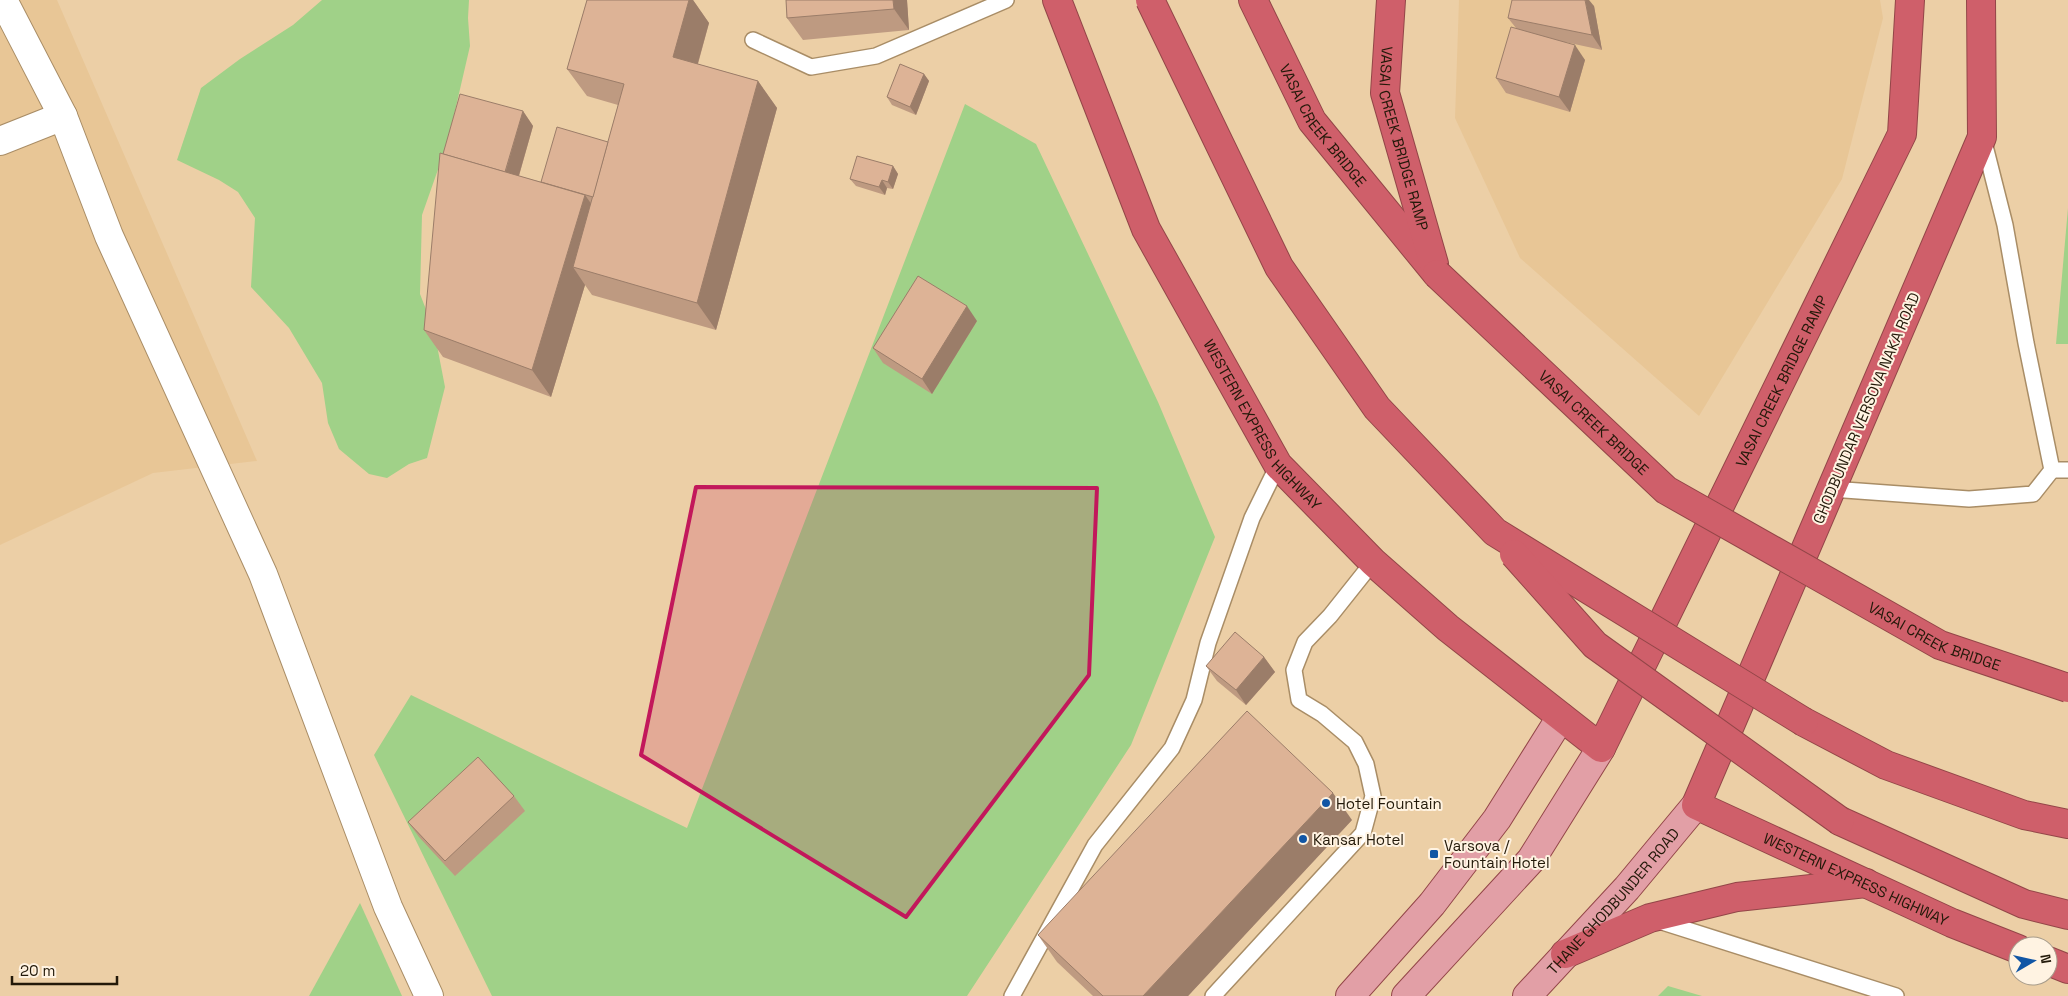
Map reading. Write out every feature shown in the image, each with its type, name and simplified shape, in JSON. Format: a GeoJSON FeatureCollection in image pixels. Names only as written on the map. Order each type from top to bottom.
{"type":"FeatureCollection","features":[{"type":"Feature","properties":{"kind":"highway","name":"WESTERN EXPRESS HIGHWAY"},"geometry":{"type":"LineString","coordinates":[[1057,0],[1146,229],[1278,465],[1373,562],[1448,628],[1601,748]]}},
{"type":"Feature","properties":{"kind":"highway"},"geometry":{"type":"LineString","coordinates":[[1150,0],[1279,267],[1376,408],[1494,532],[1595,644],[1840,821],[2024,904],[2068,915]]}},
{"type":"Feature","properties":{"kind":"highway","name":"VASAI CREEK BRIDGE"},"geometry":{"type":"LineString","coordinates":[[1253,0],[1312,121],[1437,274],[1666,490],[1940,645],[2068,688]]}},
{"type":"Feature","properties":{"kind":"highway","name":"VASAI CREEK BRIDGE RAMP"},"geometry":{"type":"LineString","coordinates":[[1391,0],[1386,93],[1437,274]]}},
{"type":"Feature","properties":{"kind":"highway","name":"VASAI CREEK BRIDGE RAMP"},"geometry":{"type":"LineString","coordinates":[[1601,748],[1902,134],[1910,0]]}},
{"type":"Feature","properties":{"kind":"highway","name":"GHODBUNDAR VERSOVA NAKA ROAD"},"geometry":{"type":"LineString","coordinates":[[1696,805],[1982,136],[1981,0]]}},
{"type":"Feature","properties":{"kind":"highway"},"geometry":{"type":"LineString","coordinates":[[1494,532],[1804,722],[1886,766],[2024,815],[2068,824]]}},
{"type":"Feature","properties":{"kind":"highway","name":"WESTERN EXPRESS HIGHWAY"},"geometry":{"type":"LineString","coordinates":[[1696,805],[1952,923],[2008,945]]}},
{"type":"Feature","properties":{"kind":"highway"},"geometry":{"type":"LineString","coordinates":[[1566,954],[1650,918],[1736,897],[1866,883]]}},
{"type":"Feature","properties":{"kind":"main road"},"geometry":{"type":"LineString","coordinates":[[1350,996],[1432,904],[1497,819],[1561,717]]}},
{"type":"Feature","properties":{"kind":"main road"},"geometry":{"type":"LineString","coordinates":[[1406,996],[1531,860],[1601,748]]}},
{"type":"Feature","properties":{"kind":"main road","name":"THANE GHODBUNDER ROAD"},"geometry":{"type":"LineString","coordinates":[[1526,996],[1627,888],[1696,805]]}},
{"type":"Feature","properties":{"kind":"street"},"geometry":{"type":"LineString","coordinates":[[3,0],[63,116],[109,236],[263,574],[388,907],[429,996]]}},
{"type":"Feature","properties":{"kind":"street"},"geometry":{"type":"LineString","coordinates":[[0,141],[63,116]]}},
{"type":"Feature","properties":{"kind":"lane"},"geometry":{"type":"LineString","coordinates":[[752,40],[811,67],[876,56],[1006,0]]}},
{"type":"Feature","properties":{"kind":"lane"},"geometry":{"type":"LineString","coordinates":[[1832,489],[1969,499],[2033,494],[2052,470],[2026,343],[2005,225],[1982,136]]}},
{"type":"Feature","properties":{"kind":"lane"},"geometry":{"type":"LineString","coordinates":[[1012,996],[1095,845],[1172,748],[1194,700],[1208,643],[1252,518],[1278,465]]}},
{"type":"Feature","properties":{"kind":"lane"},"geometry":{"type":"LineString","coordinates":[[2052,470],[2068,470]]}},
{"type":"Feature","properties":{"kind":"lane"},"geometry":{"type":"LineString","coordinates":[[1213,996],[1362,833],[1373,796],[1366,764],[1355,742],[1322,714],[1298,700],[1294,670],[1305,642],[1330,616],[1373,562]]}},
{"type":"Feature","properties":{"kind":"lane"},"geometry":{"type":"LineString","coordinates":[[1650,918],[1896,996]]}},
{"type":"Feature","properties":{"kind":"highlighted area"},"geometry":{"type":"Polygon","coordinates":[[[696,487],[1097,488],[1089,675],[906,917],[641,755],[696,487]]]}},
{"type":"Feature","properties":{"kind":"shaded area"},"geometry":{"type":"Polygon","coordinates":[[[0,0],[57,0],[257,461],[153,473],[0,545],[0,0]]]}},
{"type":"Feature","properties":{"kind":"shaded area"},"geometry":{"type":"Polygon","coordinates":[[[1459,0],[1880,0],[1883,18],[1842,179],[1699,416],[1520,258],[1455,118],[1459,0]]]}},
{"type":"Feature","properties":{"kind":"green space"},"geometry":{"type":"Polygon","coordinates":[[[322,0],[469,0],[470,46],[448,141],[422,215],[420,294],[434,330],[445,387],[427,458],[409,464],[387,478],[369,474],[339,449],[328,423],[322,383],[289,328],[251,287],[255,218],[238,192],[219,180],[177,160],[201,88],[240,59],[293,25],[322,0]]]}},
{"type":"Feature","properties":{"kind":"green space"},"geometry":{"type":"Polygon","coordinates":[[[965,104],[1036,144],[1158,402],[1215,537],[1131,745],[967,996],[492,996],[374,755],[411,695],[687,828],[965,104]]]}},
{"type":"Feature","properties":{"kind":"green space"},"geometry":{"type":"Polygon","coordinates":[[[2068,208],[2068,344],[2056,344],[2068,208]]]}},
{"type":"Feature","properties":{"kind":"green space"},"geometry":{"type":"Polygon","coordinates":[[[360,903],[402,996],[309,996],[360,903]]]}},
{"type":"Feature","properties":{"kind":"green space"},"geometry":{"type":"Polygon","coordinates":[[[1668,986],[1702,996],[1658,996],[1668,986]]]}},
{"type":"Feature","properties":{"kind":"building"},"geometry":{"type":"Polygon","coordinates":[[[587,0],[689,0],[673,57],[758,81],[697,303],[573,267],[624,84],[567,69],[587,0]]]}},
{"type":"Feature","properties":{"kind":"building"},"geometry":{"type":"Polygon","coordinates":[[[786,0],[893,0],[894,9],[787,18],[786,0]]]}},
{"type":"Feature","properties":{"kind":"building"},"geometry":{"type":"Polygon","coordinates":[[[1512,0],[1585,0],[1592,35],[1508,18],[1512,0]]]}},
{"type":"Feature","properties":{"kind":"building"},"geometry":{"type":"Polygon","coordinates":[[[1511,27],[1575,45],[1559,97],[1496,78],[1511,27]]]}},
{"type":"Feature","properties":{"kind":"building"},"geometry":{"type":"Polygon","coordinates":[[[900,64],[924,74],[910,107],[887,97],[900,64]]]}},
{"type":"Feature","properties":{"kind":"building"},"geometry":{"type":"Polygon","coordinates":[[[460,94],[523,111],[505,172],[443,154],[460,94]]]}},
{"type":"Feature","properties":{"kind":"building"},"geometry":{"type":"Polygon","coordinates":[[[557,127],[608,142],[593,197],[541,182],[557,127]]]}},
{"type":"Feature","properties":{"kind":"building"},"geometry":{"type":"Polygon","coordinates":[[[440,153],[585,195],[532,370],[424,330],[440,153]]]}},
{"type":"Feature","properties":{"kind":"building"},"geometry":{"type":"Polygon","coordinates":[[[857,156],[893,166],[888,182],[882,180],[879,187],[850,179],[857,156]]]}},
{"type":"Feature","properties":{"kind":"building"},"geometry":{"type":"Polygon","coordinates":[[[918,276],[967,306],[922,379],[873,348],[918,276]]]}},
{"type":"Feature","properties":{"kind":"building"},"geometry":{"type":"Polygon","coordinates":[[[1235,632],[1264,657],[1236,690],[1206,666],[1235,632]]]}},
{"type":"Feature","properties":{"kind":"building"},"geometry":{"type":"Polygon","coordinates":[[[1247,711],[1333,793],[1143,996],[1103,996],[1038,935],[1247,711]]]}},
{"type":"Feature","properties":{"kind":"building"},"geometry":{"type":"Polygon","coordinates":[[[478,757],[514,796],[445,861],[408,822],[478,757]]]}},
{"type":"Feature","properties":{"kind":"place","name":"Hotel Fountain"},"geometry":{"type":"Point","coordinates":[1326,803]}},
{"type":"Feature","properties":{"kind":"place","name":"Kansar Hotel"},"geometry":{"type":"Point","coordinates":[1303,839]}},
{"type":"Feature","properties":{"kind":"place","name":"Varsova / Fountain Hotel"},"geometry":{"type":"Point","coordinates":[1434,854]}}]}
